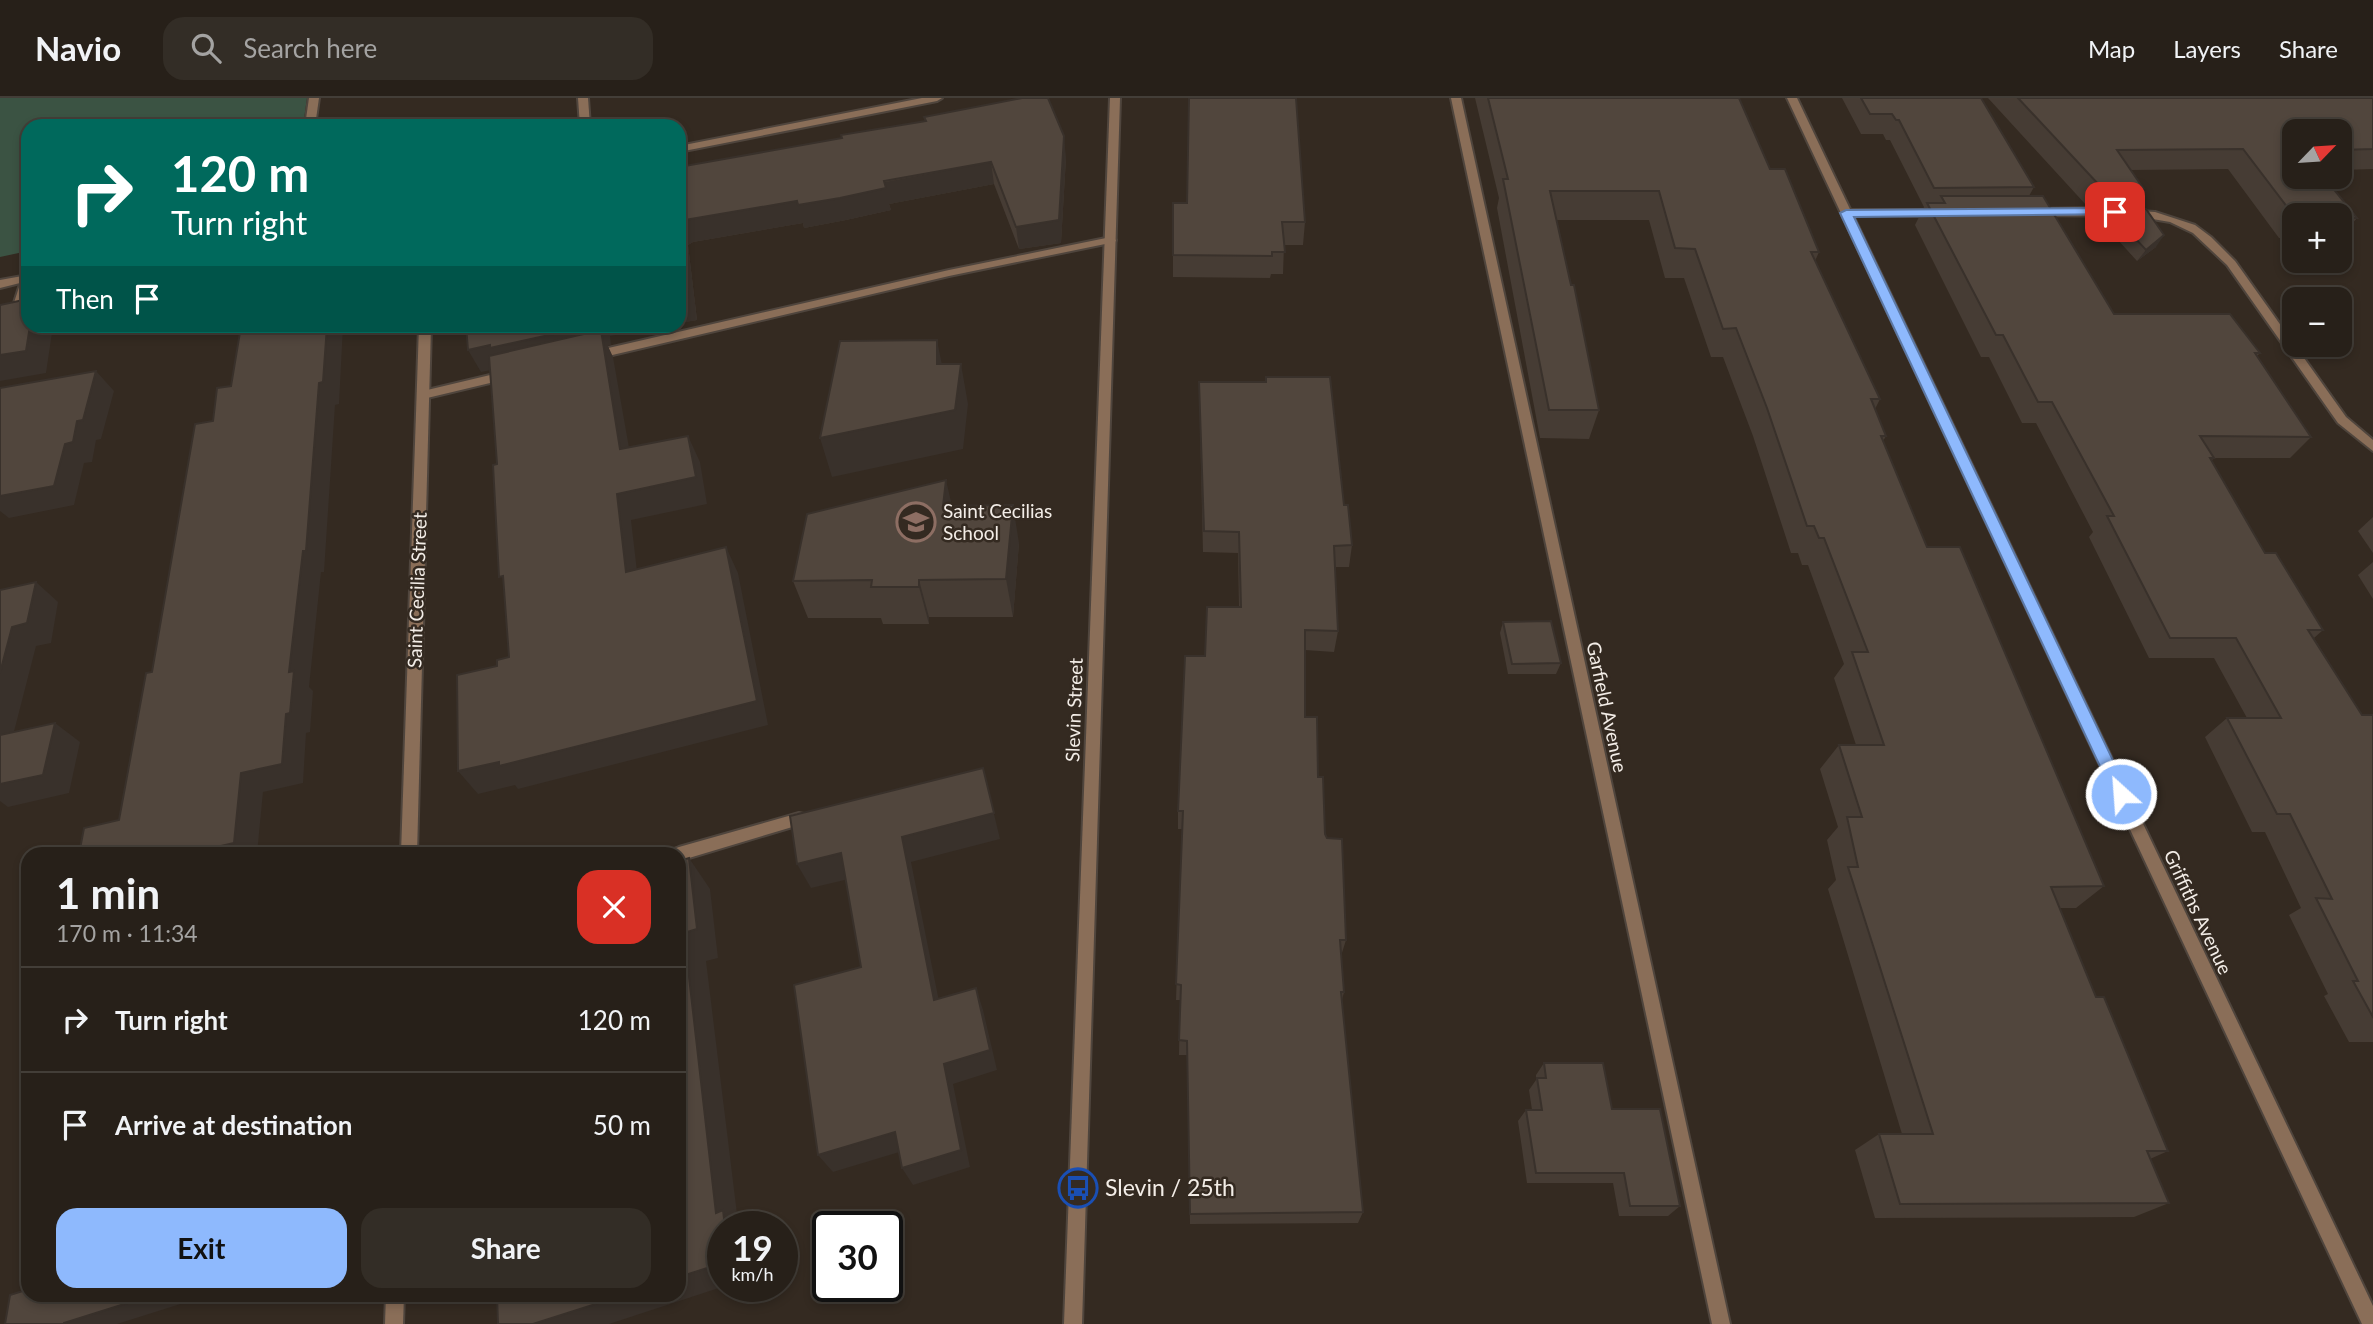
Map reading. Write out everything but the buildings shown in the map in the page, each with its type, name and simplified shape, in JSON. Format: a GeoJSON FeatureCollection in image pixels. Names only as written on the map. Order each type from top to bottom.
{"type":"FeatureCollection","features":[{"type":"Feature","properties":{"kind":"street"},"geometry":{"type":"LineString","coordinates":[[311,119],[314,98]]}},
{"type":"Feature","properties":{"kind":"street"},"geometry":{"type":"LineString","coordinates":[[583,98],[584,119]]}},
{"type":"Feature","properties":{"kind":"street"},"geometry":{"type":"LineString","coordinates":[[686,148],[913,100],[937,98]]}},
{"type":"Feature","properties":{"kind":"street","name":"Slevin Street"},"geometry":{"type":"LineString","coordinates":[[1073,1324],[1115,98]]}},
{"type":"Feature","properties":{"kind":"street","name":"Garfield Avenue"},"geometry":{"type":"LineString","coordinates":[[1456,98],[1721,1324]]}},
{"type":"Feature","properties":{"kind":"street","name":"Griffiths Avenue"},"geometry":{"type":"LineString","coordinates":[[1792,98],[2372,1324]]}},
{"type":"Feature","properties":{"kind":"street"},"geometry":{"type":"LineString","coordinates":[[2021,212],[2115,212],[2165,218],[2191,227],[2213,243],[2231,263],[2342,420],[2373,447]]}},
{"type":"Feature","properties":{"kind":"street"},"geometry":{"type":"LineString","coordinates":[[1846,213],[1954,213]]}},
{"type":"Feature","properties":{"kind":"street"},"geometry":{"type":"LineString","coordinates":[[575,359],[949,273],[1111,240]]}},
{"type":"Feature","properties":{"kind":"street"},"geometry":{"type":"LineString","coordinates":[[0,284],[21,280]]}},
{"type":"Feature","properties":{"kind":"street"},"geometry":{"type":"LineString","coordinates":[[12,330],[21,301]]}},
{"type":"Feature","properties":{"kind":"street","name":"Saint Cecilia Street"},"geometry":{"type":"LineString","coordinates":[[409,847],[425,333]]}},
{"type":"Feature","properties":{"kind":"street"},"geometry":{"type":"LineString","coordinates":[[423,395],[524,371]]}},
{"type":"Feature","properties":{"kind":"street"},"geometry":{"type":"LineString","coordinates":[[686,852],[799,819]]}},
{"type":"Feature","properties":{"kind":"street"},"geometry":{"type":"LineString","coordinates":[[394,1324],[395,1302]]}},
{"type":"Feature","properties":{"kind":"green space"},"geometry":{"type":"Polygon","coordinates":[[[0,98],[307,98],[304,119],[21,119],[21,252],[0,257],[0,98]]]}},
{"type":"Feature","properties":{"kind":"place","name":"Saint Cecilias School"},"geometry":{"type":"Point","coordinates":[916,522]}},
{"type":"Feature","properties":{"kind":"place","name":"Slevin / 25th"},"geometry":{"type":"Point","coordinates":[1078,1188]}},
{"type":"Feature","properties":{"kind":"route"},"geometry":{"type":"LineString","coordinates":[[2115,212],[1846,213],[2121,794]]}}]}
